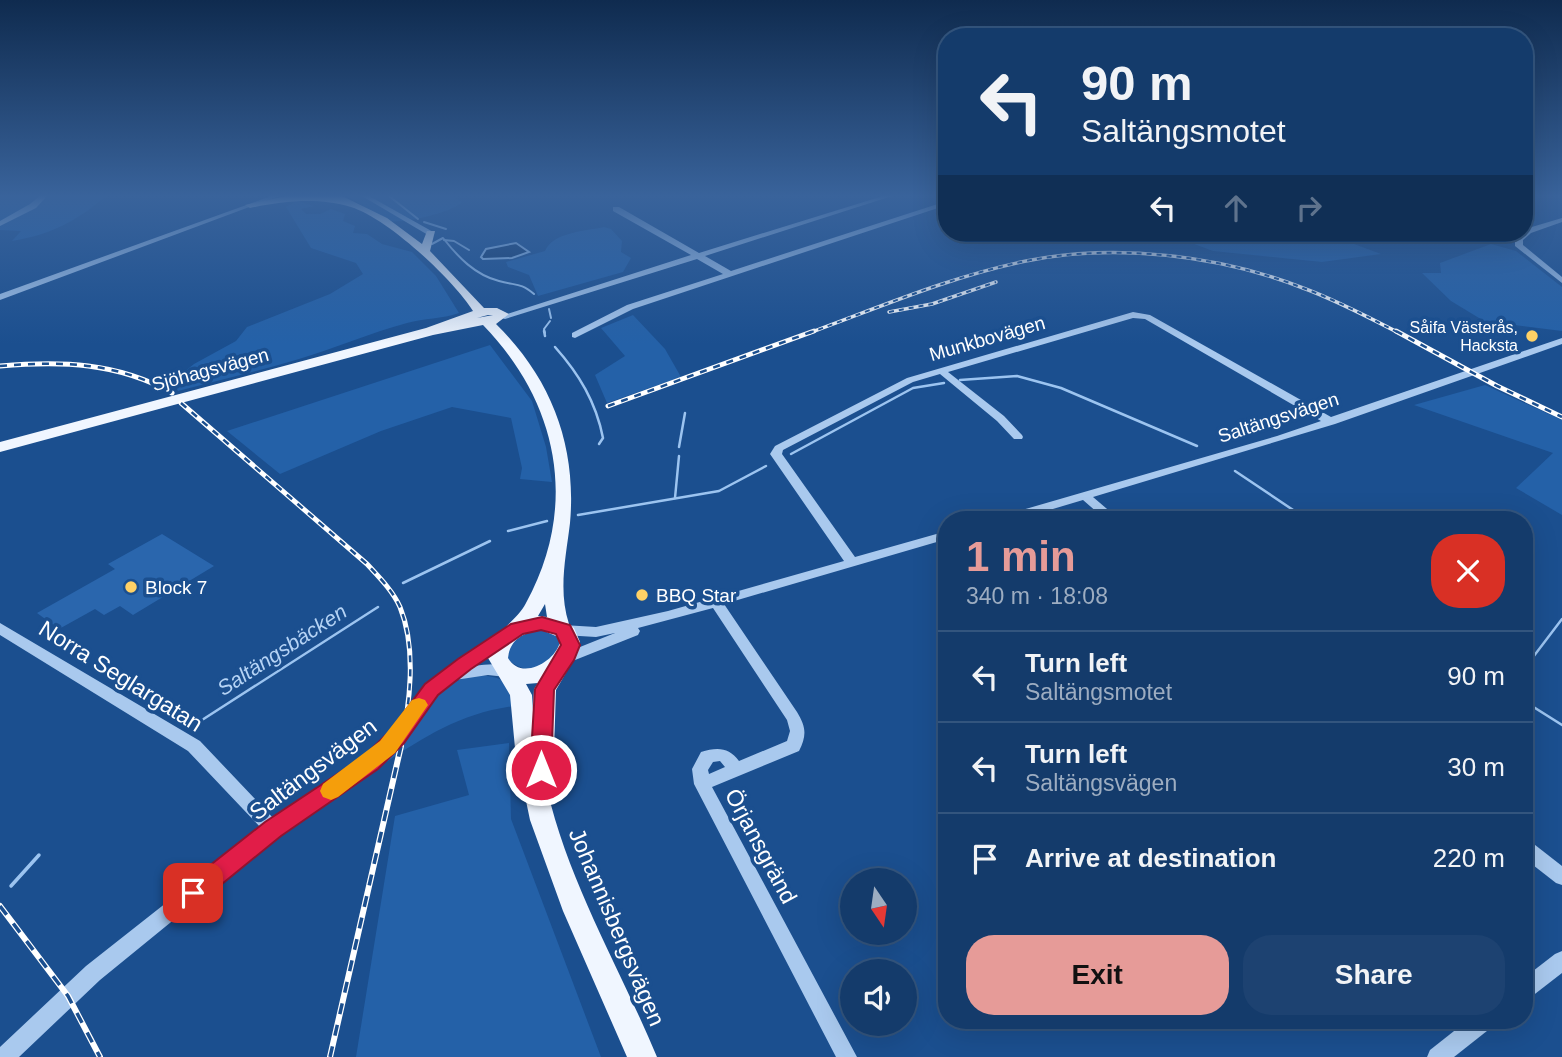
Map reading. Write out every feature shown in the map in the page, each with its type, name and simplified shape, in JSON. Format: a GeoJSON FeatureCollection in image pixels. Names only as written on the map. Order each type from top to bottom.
{"type":"FeatureCollection","features":[{"type":"Feature","properties":{"kind":"main road"},"geometry":{"type":"LineString","coordinates":[[418,245],[489,316],[534,377],[559,439],[564,496],[555,563],[554,608],[570,645],[563,661],[539,675],[508,672],[498,662],[500,644],[533,609],[555,563]]}},
{"type":"Feature","properties":{"kind":"main road"},"geometry":{"type":"LineString","coordinates":[[425,250],[427,245]]}},
{"type":"Feature","properties":{"kind":"main road","name":"Sjöhagsvägen"},"geometry":{"type":"LineString","coordinates":[[0,447],[489,316]]}},
{"type":"Feature","properties":{"kind":"main road"},"geometry":{"type":"LineString","coordinates":[[513,631],[542,623],[562,629]]}},
{"type":"Feature","properties":{"kind":"main road","name":"Johannisbergsvägen"},"geometry":{"type":"LineString","coordinates":[[542,820],[541,745],[545,689],[563,661]]}},
{"type":"Feature","properties":{"kind":"main road","name":"Johannisbergsvägen"},"geometry":{"type":"LineString","coordinates":[[508,672],[521,695],[526,748],[542,820],[576,911],[642,1057]]}},
{"type":"Feature","properties":{"kind":"street"},"geometry":{"type":"LineString","coordinates":[[0,297],[140,245]]}},
{"type":"Feature","properties":{"kind":"street"},"geometry":{"type":"LineString","coordinates":[[679,245],[730,275]]}},
{"type":"Feature","properties":{"kind":"street"},"geometry":{"type":"LineString","coordinates":[[489,316],[727,245]]}},
{"type":"Feature","properties":{"kind":"street"},"geometry":{"type":"LineString","coordinates":[[575,335],[622,310],[819,245]]}},
{"type":"Feature","properties":{"kind":"street"},"geometry":{"type":"LineString","coordinates":[[1519,245],[1562,281]]}},
{"type":"Feature","properties":{"kind":"street","name":"Munkbovägen"},"geometry":{"type":"LineString","coordinates":[[852,562],[776,454],[779,448],[910,380],[941,370],[1133,315],[1147,317],[1331,422]]}},
{"type":"Feature","properties":{"kind":"street","name":"Saltängsvägen"},"geometry":{"type":"LineString","coordinates":[[1033,511],[1189,467],[1331,422],[1562,341]]}},
{"type":"Feature","properties":{"kind":"street"},"geometry":{"type":"LineString","coordinates":[[941,370],[958,388],[1009,425],[1018,437]]}},
{"type":"Feature","properties":{"kind":"street"},"geometry":{"type":"LineString","coordinates":[[1085,496],[1103,511]]}},
{"type":"Feature","properties":{"kind":"street"},"geometry":{"type":"LineString","coordinates":[[562,629],[596,632],[668,616],[938,538]]}},
{"type":"Feature","properties":{"kind":"street","name":"Örjansgränd"},"geometry":{"type":"LineString","coordinates":[[715,601],[797,724],[798,737],[793,746],[702,784],[847,1057]]}},
{"type":"Feature","properties":{"kind":"street"},"geometry":{"type":"LineString","coordinates":[[563,661],[668,616]]}},
{"type":"Feature","properties":{"kind":"street","name":"Norra Seglargatan"},"geometry":{"type":"LineString","coordinates":[[0,628],[194,746],[273,829]]}},
{"type":"Feature","properties":{"kind":"street","name":"Saltängsvägen"},"geometry":{"type":"LineString","coordinates":[[4,1057],[93,973],[273,829],[370,763],[397,737],[427,695],[465,664],[513,631]]}},
{"type":"Feature","properties":{"kind":"street","name":"Saltängsvägen"},"geometry":{"type":"LineString","coordinates":[[451,676],[488,669],[508,672]]}},
{"type":"Feature","properties":{"kind":"street"},"geometry":{"type":"LineString","coordinates":[[1533,854],[1562,877]]}},
{"type":"Feature","properties":{"kind":"street"},"geometry":{"type":"LineString","coordinates":[[1533,983],[1562,961]]}},
{"type":"Feature","properties":{"kind":"street"},"geometry":{"type":"LineString","coordinates":[[1437,1057],[1473,1029]]}},
{"type":"Feature","properties":{"kind":"shaded area"},"geometry":{"type":"Polygon","coordinates":[[[309,245],[387,245],[412,252],[436,276],[459,313],[407,323],[299,359],[178,391],[173,381],[194,364],[236,341],[247,327],[330,294],[363,274],[356,263],[309,245]]]}},
{"type":"Feature","properties":{"kind":"shaded area"},"geometry":{"type":"Polygon","coordinates":[[[519,245],[529,252],[512,258],[483,259],[481,257],[486,249],[519,245]]]}},
{"type":"Feature","properties":{"kind":"shaded area"},"geometry":{"type":"Polygon","coordinates":[[[549,245],[622,245],[621,252],[631,258],[623,272],[538,296],[529,275],[508,267],[506,262],[545,251],[549,245]]]}},
{"type":"Feature","properties":{"kind":"shaded area"},"geometry":{"type":"Polygon","coordinates":[[[1198,245],[1358,245],[1381,254],[1322,262],[1213,251],[1198,245]]]}},
{"type":"Feature","properties":{"kind":"shaded area"},"geometry":{"type":"Polygon","coordinates":[[[1487,245],[1516,251],[1562,287],[1562,331],[1484,321],[1451,301],[1422,273],[1441,273],[1440,263],[1487,245]]]}},
{"type":"Feature","properties":{"kind":"shaded area"},"geometry":{"type":"Polygon","coordinates":[[[633,315],[665,349],[681,377],[607,403],[595,375],[625,356],[601,328],[633,315]]]}},
{"type":"Feature","properties":{"kind":"shaded area"},"geometry":{"type":"Polygon","coordinates":[[[490,345],[532,401],[546,447],[552,482],[520,479],[522,468],[511,418],[452,407],[381,431],[280,474],[227,431],[490,345]]]}},
{"type":"Feature","properties":{"kind":"shaded area"},"geometry":{"type":"Polygon","coordinates":[[[1485,385],[1562,420],[1562,515],[1516,488],[1553,453],[1414,405],[1485,385]]]}},
{"type":"Feature","properties":{"kind":"shaded area"},"geometry":{"type":"Polygon","coordinates":[[[545,629],[557,635],[561,647],[542,665],[522,668],[506,658],[507,645],[519,633],[545,629]]]}},
{"type":"Feature","properties":{"kind":"shaded area"},"geometry":{"type":"Polygon","coordinates":[[[479,675],[495,677],[504,682],[508,686],[514,706],[473,716],[437,731],[368,774],[404,740],[443,690],[464,678],[479,675]]]}},
{"type":"Feature","properties":{"kind":"shaded area"},"geometry":{"type":"Polygon","coordinates":[[[509,743],[511,819],[601,1057],[356,1057],[395,816],[469,795],[457,750],[509,743]]]}},
{"type":"Feature","properties":{"kind":"building","name":"Block 7"},"geometry":{"type":"Polygon","coordinates":[[[162,534],[214,566],[133,615],[120,606],[104,615],[95,609],[59,629],[37,613],[115,569],[108,564],[162,534]]]}},
{"type":"Feature","properties":{"kind":"waterway"},"geometry":{"type":"LineString","coordinates":[[450,245],[475,270],[490,278],[521,286],[534,294]]}},
{"type":"Feature","properties":{"kind":"waterway"},"geometry":{"type":"LineString","coordinates":[[461,245],[469,250]]}},
{"type":"Feature","properties":{"kind":"waterway"},"geometry":{"type":"LineString","coordinates":[[549,309],[551,318]]}},
{"type":"Feature","properties":{"kind":"waterway"},"geometry":{"type":"LineString","coordinates":[[545,333],[544,329],[550,321]]}},
{"type":"Feature","properties":{"kind":"waterway"},"geometry":{"type":"LineString","coordinates":[[544,331],[545,336]]}},
{"type":"Feature","properties":{"kind":"waterway"},"geometry":{"type":"LineString","coordinates":[[555,347],[579,378],[591,401],[603,438],[599,444]]}},
{"type":"Feature","properties":{"kind":"waterway","name":"Saltängsbäcken"},"geometry":{"type":"LineString","coordinates":[[960,380],[1017,376],[1061,388],[1197,446]]}},
{"type":"Feature","properties":{"kind":"waterway","name":"Saltängsbäcken"},"geometry":{"type":"LineString","coordinates":[[791,454],[913,388],[944,383]]}},
{"type":"Feature","properties":{"kind":"waterway","name":"Saltängsbäcken"},"geometry":{"type":"LineString","coordinates":[[679,447],[685,413]]}},
{"type":"Feature","properties":{"kind":"waterway","name":"Saltängsbäcken"},"geometry":{"type":"LineString","coordinates":[[675,498],[679,456]]}},
{"type":"Feature","properties":{"kind":"waterway","name":"Saltängsbäcken"},"geometry":{"type":"LineString","coordinates":[[578,515],[719,491],[766,466]]}},
{"type":"Feature","properties":{"kind":"waterway","name":"Saltängsbäcken"},"geometry":{"type":"LineString","coordinates":[[1235,471],[1295,511]]}},
{"type":"Feature","properties":{"kind":"waterway","name":"Saltängsbäcken"},"geometry":{"type":"LineString","coordinates":[[508,531],[547,521]]}},
{"type":"Feature","properties":{"kind":"waterway","name":"Saltängsbäcken"},"geometry":{"type":"LineString","coordinates":[[403,583],[490,541]]}},
{"type":"Feature","properties":{"kind":"waterway","name":"Saltängsbäcken"},"geometry":{"type":"LineString","coordinates":[[202,720],[378,607]]}},
{"type":"Feature","properties":{"kind":"waterway"},"geometry":{"type":"LineString","coordinates":[[1533,657],[1562,619]]}},
{"type":"Feature","properties":{"kind":"waterway","name":"Saltängsbäcken"},"geometry":{"type":"LineString","coordinates":[[1533,707],[1562,725]]}},
{"type":"Feature","properties":{"kind":"waterway","name":"Saltängsbäcken"},"geometry":{"type":"LineString","coordinates":[[11,886],[39,855]]}},
{"type":"Feature","properties":{"kind":"railway"},"geometry":{"type":"LineString","coordinates":[[809,333],[916,293],[998,267],[1095,253],[1166,255],[1237,267],[1328,298],[1399,333]]}},
{"type":"Feature","properties":{"kind":"railway"},"geometry":{"type":"LineString","coordinates":[[889,312],[932,304],[996,282]]}},
{"type":"Feature","properties":{"kind":"railway"},"geometry":{"type":"LineString","coordinates":[[608,406],[814,331]]}},
{"type":"Feature","properties":{"kind":"railway"},"geometry":{"type":"LineString","coordinates":[[1396,331],[1497,386],[1562,417]]}},
{"type":"Feature","properties":{"kind":"railway"},"geometry":{"type":"LineString","coordinates":[[0,366],[88,366],[131,375],[172,393]]}},
{"type":"Feature","properties":{"kind":"railway"},"geometry":{"type":"LineString","coordinates":[[181,403],[367,564],[394,595],[405,623],[410,659],[407,714],[400,748]]}},
{"type":"Feature","properties":{"kind":"railway"},"geometry":{"type":"LineString","coordinates":[[330,1057],[401,746]]}},
{"type":"Feature","properties":{"kind":"railway"},"geometry":{"type":"LineString","coordinates":[[0,906],[68,996],[100,1057]]}},
{"type":"Feature","properties":{"kind":"slow traffic"},"geometry":{"type":"LineString","coordinates":[[331,791],[388,747],[419,705]]}},
{"type":"Feature","properties":{"kind":"place","name":"Såifa Västerås, Hacksta"},"geometry":{"type":"Point","coordinates":[1532,336]}},
{"type":"Feature","properties":{"kind":"place","name":"Block 7"},"geometry":{"type":"Point","coordinates":[131,587]}},
{"type":"Feature","properties":{"kind":"place","name":"BBQ Star"},"geometry":{"type":"Point","coordinates":[642,595]}},
{"type":"Feature","properties":{"kind":"route"},"geometry":{"type":"LineString","coordinates":[[193,893],[273,829],[370,763],[397,737],[422,700],[465,664],[517,629],[542,623],[552,624],[563,630],[570,645],[568,655],[545,689],[541,770]]}}]}
